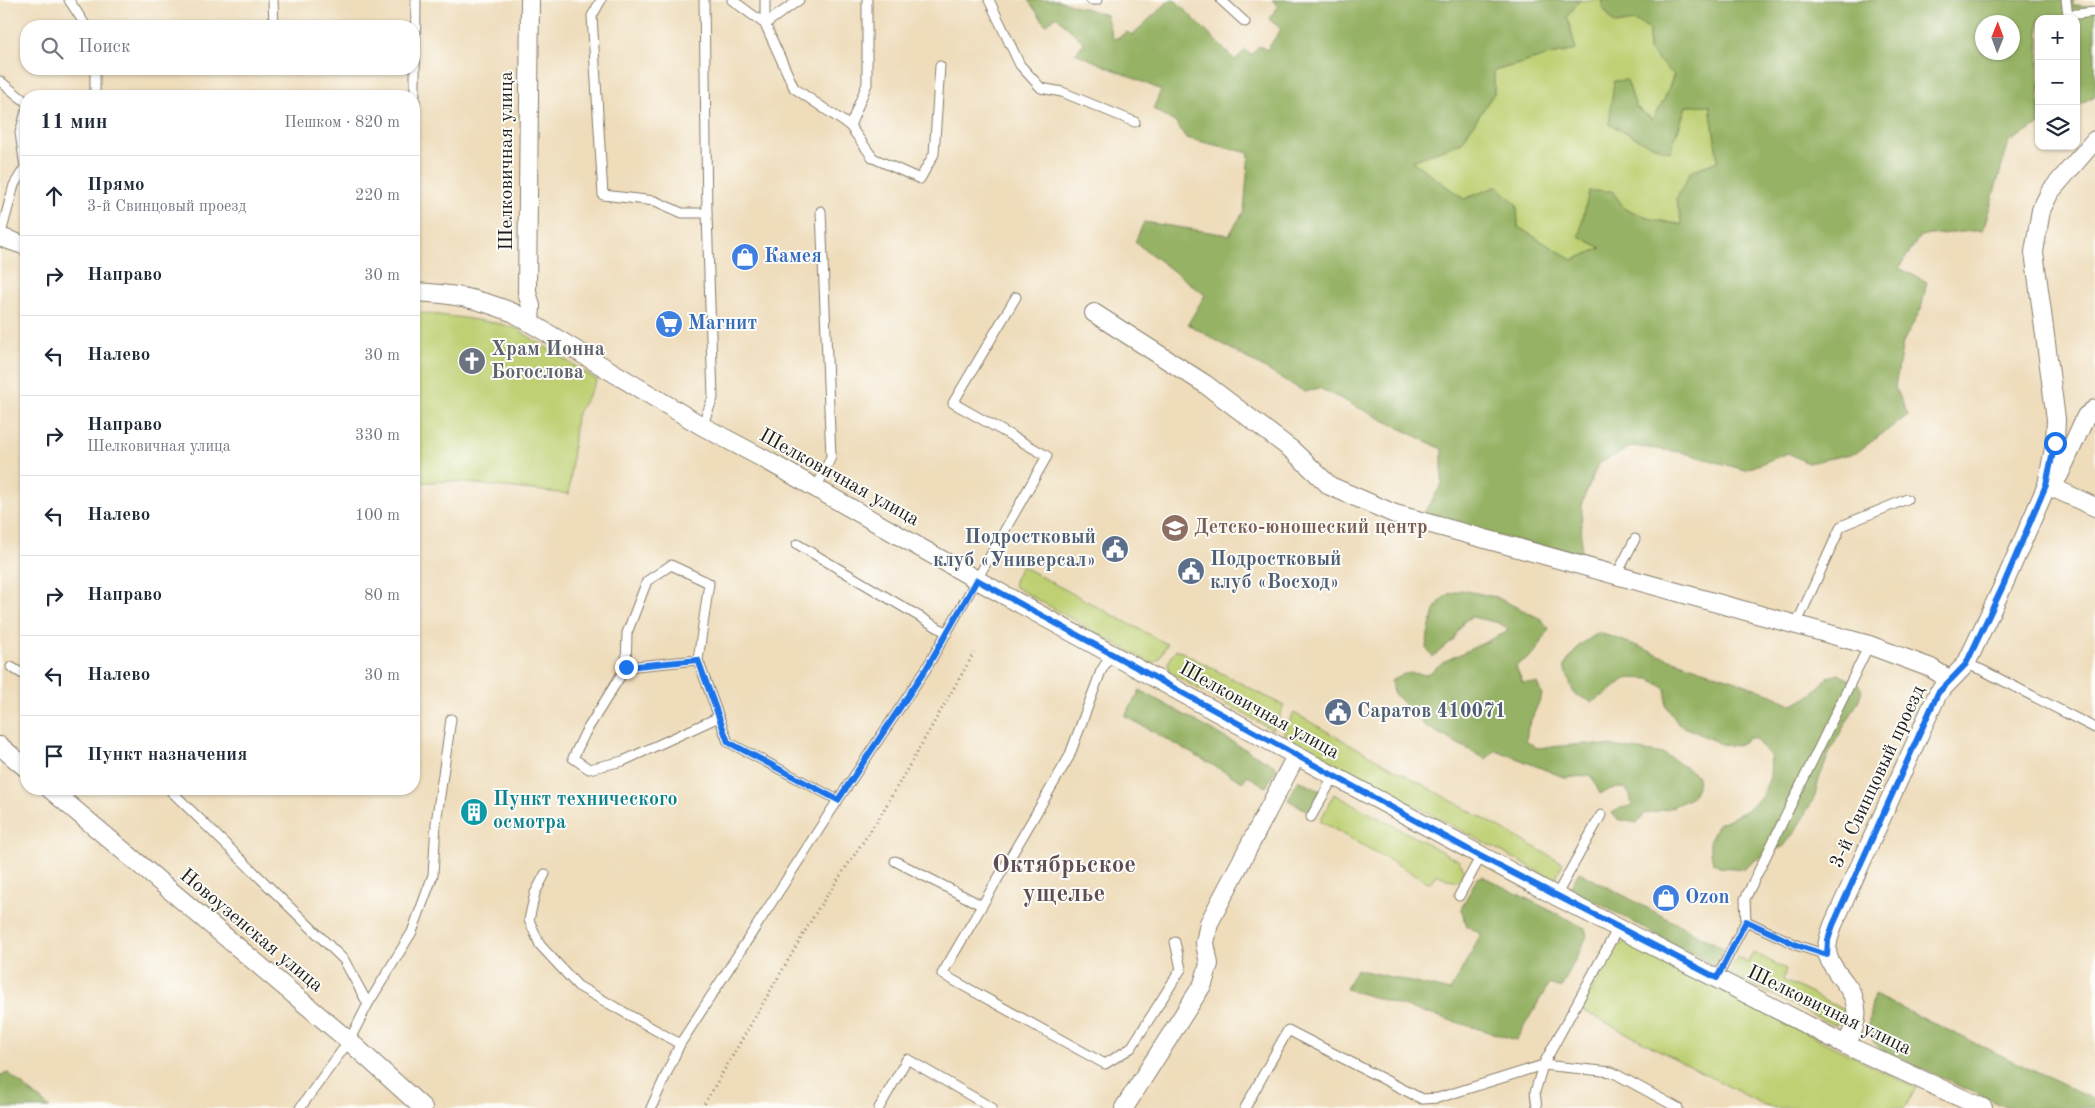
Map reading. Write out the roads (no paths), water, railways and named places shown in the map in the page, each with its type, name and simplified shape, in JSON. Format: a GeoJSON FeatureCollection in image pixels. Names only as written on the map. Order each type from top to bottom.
{"type":"FeatureCollection","features":[{"type":"Feature","properties":{"kind":"street","name":"Шелковичная улица"},"geometry":{"type":"LineString","coordinates":[[530,0],[527,292],[531,306],[530,322]]}},
{"type":"Feature","properties":{"kind":"street","name":"3-й Свинцовый проезд"},"geometry":{"type":"LineString","coordinates":[[1827,955],[1828,940],[1841,907],[1938,693],[1966,664],[2003,586],[2046,485],[2055,443],[2056,419],[2034,252],[2041,210],[2050,192],[2095,140]]}},
{"type":"Feature","properties":{"kind":"street"},"geometry":{"type":"LineString","coordinates":[[0,237],[20,244]]}},
{"type":"Feature","properties":{"kind":"street","name":"Шелковичная улица"},"geometry":{"type":"LineString","coordinates":[[420,293],[461,296],[498,306],[530,322],[702,426],[1111,655],[1480,856],[1846,1045],[1983,1108]]}},
{"type":"Feature","properties":{"kind":"street"},"geometry":{"type":"LineString","coordinates":[[1094,313],[1205,384],[1292,450],[1330,486],[1395,514],[1869,645],[1931,668],[1950,680]]}},
{"type":"Feature","properties":{"kind":"street"},"geometry":{"type":"LineString","coordinates":[[2095,409],[2086,416],[2059,475],[2046,485],[2095,507]]}},
{"type":"Feature","properties":{"kind":"street"},"geometry":{"type":"LineString","coordinates":[[0,746],[20,763]]}},
{"type":"Feature","properties":{"kind":"street"},"geometry":{"type":"LineString","coordinates":[[1124,1108],[1203,984],[1209,964],[1205,943],[1209,923],[1296,756]]}},
{"type":"Feature","properties":{"kind":"street","name":"Новоузенская улица"},"geometry":{"type":"LineString","coordinates":[[57,795],[349,1041],[423,1108]]}},
{"type":"Feature","properties":{"kind":"street"},"geometry":{"type":"LineString","coordinates":[[1827,955],[1834,968],[1849,987],[1858,1012],[1854,1030],[1846,1045]]}},
{"type":"Feature","properties":{"kind":"lane"},"geometry":{"type":"LineString","coordinates":[[69,0],[82,20]]}},
{"type":"Feature","properties":{"kind":"lane"},"geometry":{"type":"LineString","coordinates":[[273,0],[274,20]]}},
{"type":"Feature","properties":{"kind":"lane"},"geometry":{"type":"LineString","coordinates":[[415,20],[416,0]]}},
{"type":"Feature","properties":{"kind":"lane"},"geometry":{"type":"LineString","coordinates":[[601,0],[592,16],[603,195],[654,201],[682,213],[706,213]]}},
{"type":"Feature","properties":{"kind":"lane"},"geometry":{"type":"LineString","coordinates":[[702,426],[713,398],[706,213],[704,0]]}},
{"type":"Feature","properties":{"kind":"lane"},"geometry":{"type":"LineString","coordinates":[[732,0],[765,24]]}},
{"type":"Feature","properties":{"kind":"lane"},"geometry":{"type":"LineString","coordinates":[[765,0],[765,24],[794,88],[850,126],[873,158],[920,179],[934,154],[940,66]]}},
{"type":"Feature","properties":{"kind":"lane"},"geometry":{"type":"LineString","coordinates":[[765,24],[800,0]]}},
{"type":"Feature","properties":{"kind":"lane"},"geometry":{"type":"LineString","coordinates":[[850,126],[867,84],[867,0]]}},
{"type":"Feature","properties":{"kind":"lane"},"geometry":{"type":"LineString","coordinates":[[988,0],[1020,65],[1041,88],[1062,92],[1135,122]]}},
{"type":"Feature","properties":{"kind":"lane"},"geometry":{"type":"LineString","coordinates":[[1091,0],[1097,0]]}},
{"type":"Feature","properties":{"kind":"lane"},"geometry":{"type":"LineString","coordinates":[[1220,0],[1245,22]]}},
{"type":"Feature","properties":{"kind":"lane"},"geometry":{"type":"LineString","coordinates":[[2066,0],[2068,15],[2095,12]]}},
{"type":"Feature","properties":{"kind":"lane"},"geometry":{"type":"LineString","coordinates":[[95,75],[95,90]]}},
{"type":"Feature","properties":{"kind":"lane"},"geometry":{"type":"LineString","coordinates":[[415,75],[415,90]]}},
{"type":"Feature","properties":{"kind":"lane"},"geometry":{"type":"LineString","coordinates":[[0,81],[20,97]]}},
{"type":"Feature","properties":{"kind":"lane"},"geometry":{"type":"LineString","coordinates":[[0,237],[14,185],[20,175]]}},
{"type":"Feature","properties":{"kind":"lane"},"geometry":{"type":"LineString","coordinates":[[816,490],[831,457],[821,211]]}},
{"type":"Feature","properties":{"kind":"lane"},"geometry":{"type":"LineString","coordinates":[[651,1108],[680,1044],[838,800],[926,669],[1047,456],[953,403],[1016,297]]}},
{"type":"Feature","properties":{"kind":"lane"},"geometry":{"type":"LineString","coordinates":[[1796,625],[1841,526],[1906,499]]}},
{"type":"Feature","properties":{"kind":"lane"},"geometry":{"type":"LineString","coordinates":[[1617,574],[1635,538]]}},
{"type":"Feature","properties":{"kind":"lane"},"geometry":{"type":"LineString","coordinates":[[797,544],[947,633]]}},
{"type":"Feature","properties":{"kind":"lane"},"geometry":{"type":"LineString","coordinates":[[719,717],[623,761],[589,769],[572,758],[585,733],[626,667],[627,633],[647,581],[671,565],[709,583],[698,660],[719,717],[728,742],[838,800]]}},
{"type":"Feature","properties":{"kind":"lane"},"geometry":{"type":"LineString","coordinates":[[1717,978],[1746,921],[1745,899],[1869,645]]}},
{"type":"Feature","properties":{"kind":"lane"},"geometry":{"type":"LineString","coordinates":[[1111,655],[1100,671],[1069,757],[942,974],[1105,1064],[1131,1048],[1181,969],[1175,942]]}},
{"type":"Feature","properties":{"kind":"lane"},"geometry":{"type":"LineString","coordinates":[[626,667],[698,660]]}},
{"type":"Feature","properties":{"kind":"lane"},"geometry":{"type":"LineString","coordinates":[[1966,664],[1982,670],[2095,728]]}},
{"type":"Feature","properties":{"kind":"lane"},"geometry":{"type":"LineString","coordinates":[[11,667],[20,672]]}},
{"type":"Feature","properties":{"kind":"lane"},"geometry":{"type":"LineString","coordinates":[[300,1108],[349,1041],[368,1004],[412,932],[433,875],[436,822],[451,719]]}},
{"type":"Feature","properties":{"kind":"lane"},"geometry":{"type":"LineString","coordinates":[[1312,817],[1334,776]]}},
{"type":"Feature","properties":{"kind":"lane"},"geometry":{"type":"LineString","coordinates":[[175,795],[344,960],[368,1004]]}},
{"type":"Feature","properties":{"kind":"lane"},"geometry":{"type":"LineString","coordinates":[[1556,896],[1601,815]]}},
{"type":"Feature","properties":{"kind":"lane"},"geometry":{"type":"LineString","coordinates":[[1459,896],[1480,856]]}},
{"type":"Feature","properties":{"kind":"lane"},"geometry":{"type":"LineString","coordinates":[[895,861],[981,905]]}},
{"type":"Feature","properties":{"kind":"lane"},"geometry":{"type":"LineString","coordinates":[[546,874],[535,893],[529,920],[540,945],[578,986],[680,1044]]}},
{"type":"Feature","properties":{"kind":"lane"},"geometry":{"type":"LineString","coordinates":[[1746,921],[1799,946],[1827,955]]}},
{"type":"Feature","properties":{"kind":"lane"},"geometry":{"type":"LineString","coordinates":[[1537,1108],[1535,1092],[1543,1065],[1618,928]]}},
{"type":"Feature","properties":{"kind":"lane"},"geometry":{"type":"LineString","coordinates":[[1245,1108],[1285,1028],[1422,1099],[1438,1098],[1543,1065],[1612,1072],[1678,1108]]}},
{"type":"Feature","properties":{"kind":"lane"},"geometry":{"type":"LineString","coordinates":[[879,1108],[907,1059],[992,1108]]}},
{"type":"Feature","properties":{"kind":"place","name":"Камея"},"geometry":{"type":"Point","coordinates":[745,257]}},
{"type":"Feature","properties":{"kind":"place","name":"Магнит"},"geometry":{"type":"Point","coordinates":[669,324]}},
{"type":"Feature","properties":{"kind":"place","name":"Храм Ионна Богослова"},"geometry":{"type":"Point","coordinates":[472,361]}},
{"type":"Feature","properties":{"kind":"place","name":"Детско-юношеский центр"},"geometry":{"type":"Point","coordinates":[1175,528]}},
{"type":"Feature","properties":{"kind":"place","name":"Подростковый клуб «Универсал»"},"geometry":{"type":"Point","coordinates":[1115,549]}},
{"type":"Feature","properties":{"kind":"place","name":"Подростковый клуб «Восход»"},"geometry":{"type":"Point","coordinates":[1191,571]}},
{"type":"Feature","properties":{"kind":"place","name":"Саратов 410071"},"geometry":{"type":"Point","coordinates":[1338,712]}},
{"type":"Feature","properties":{"kind":"place","name":"Пункт технического осмотра"},"geometry":{"type":"Point","coordinates":[474,812]}},
{"type":"Feature","properties":{"kind":"place","name":"Ozon"},"geometry":{"type":"Point","coordinates":[1666,898]}},
{"type":"Feature","properties":{"kind":"district","name":"Октябрьское ущелье"},"geometry":{"type":"Point","coordinates":[1064,880]}}]}
